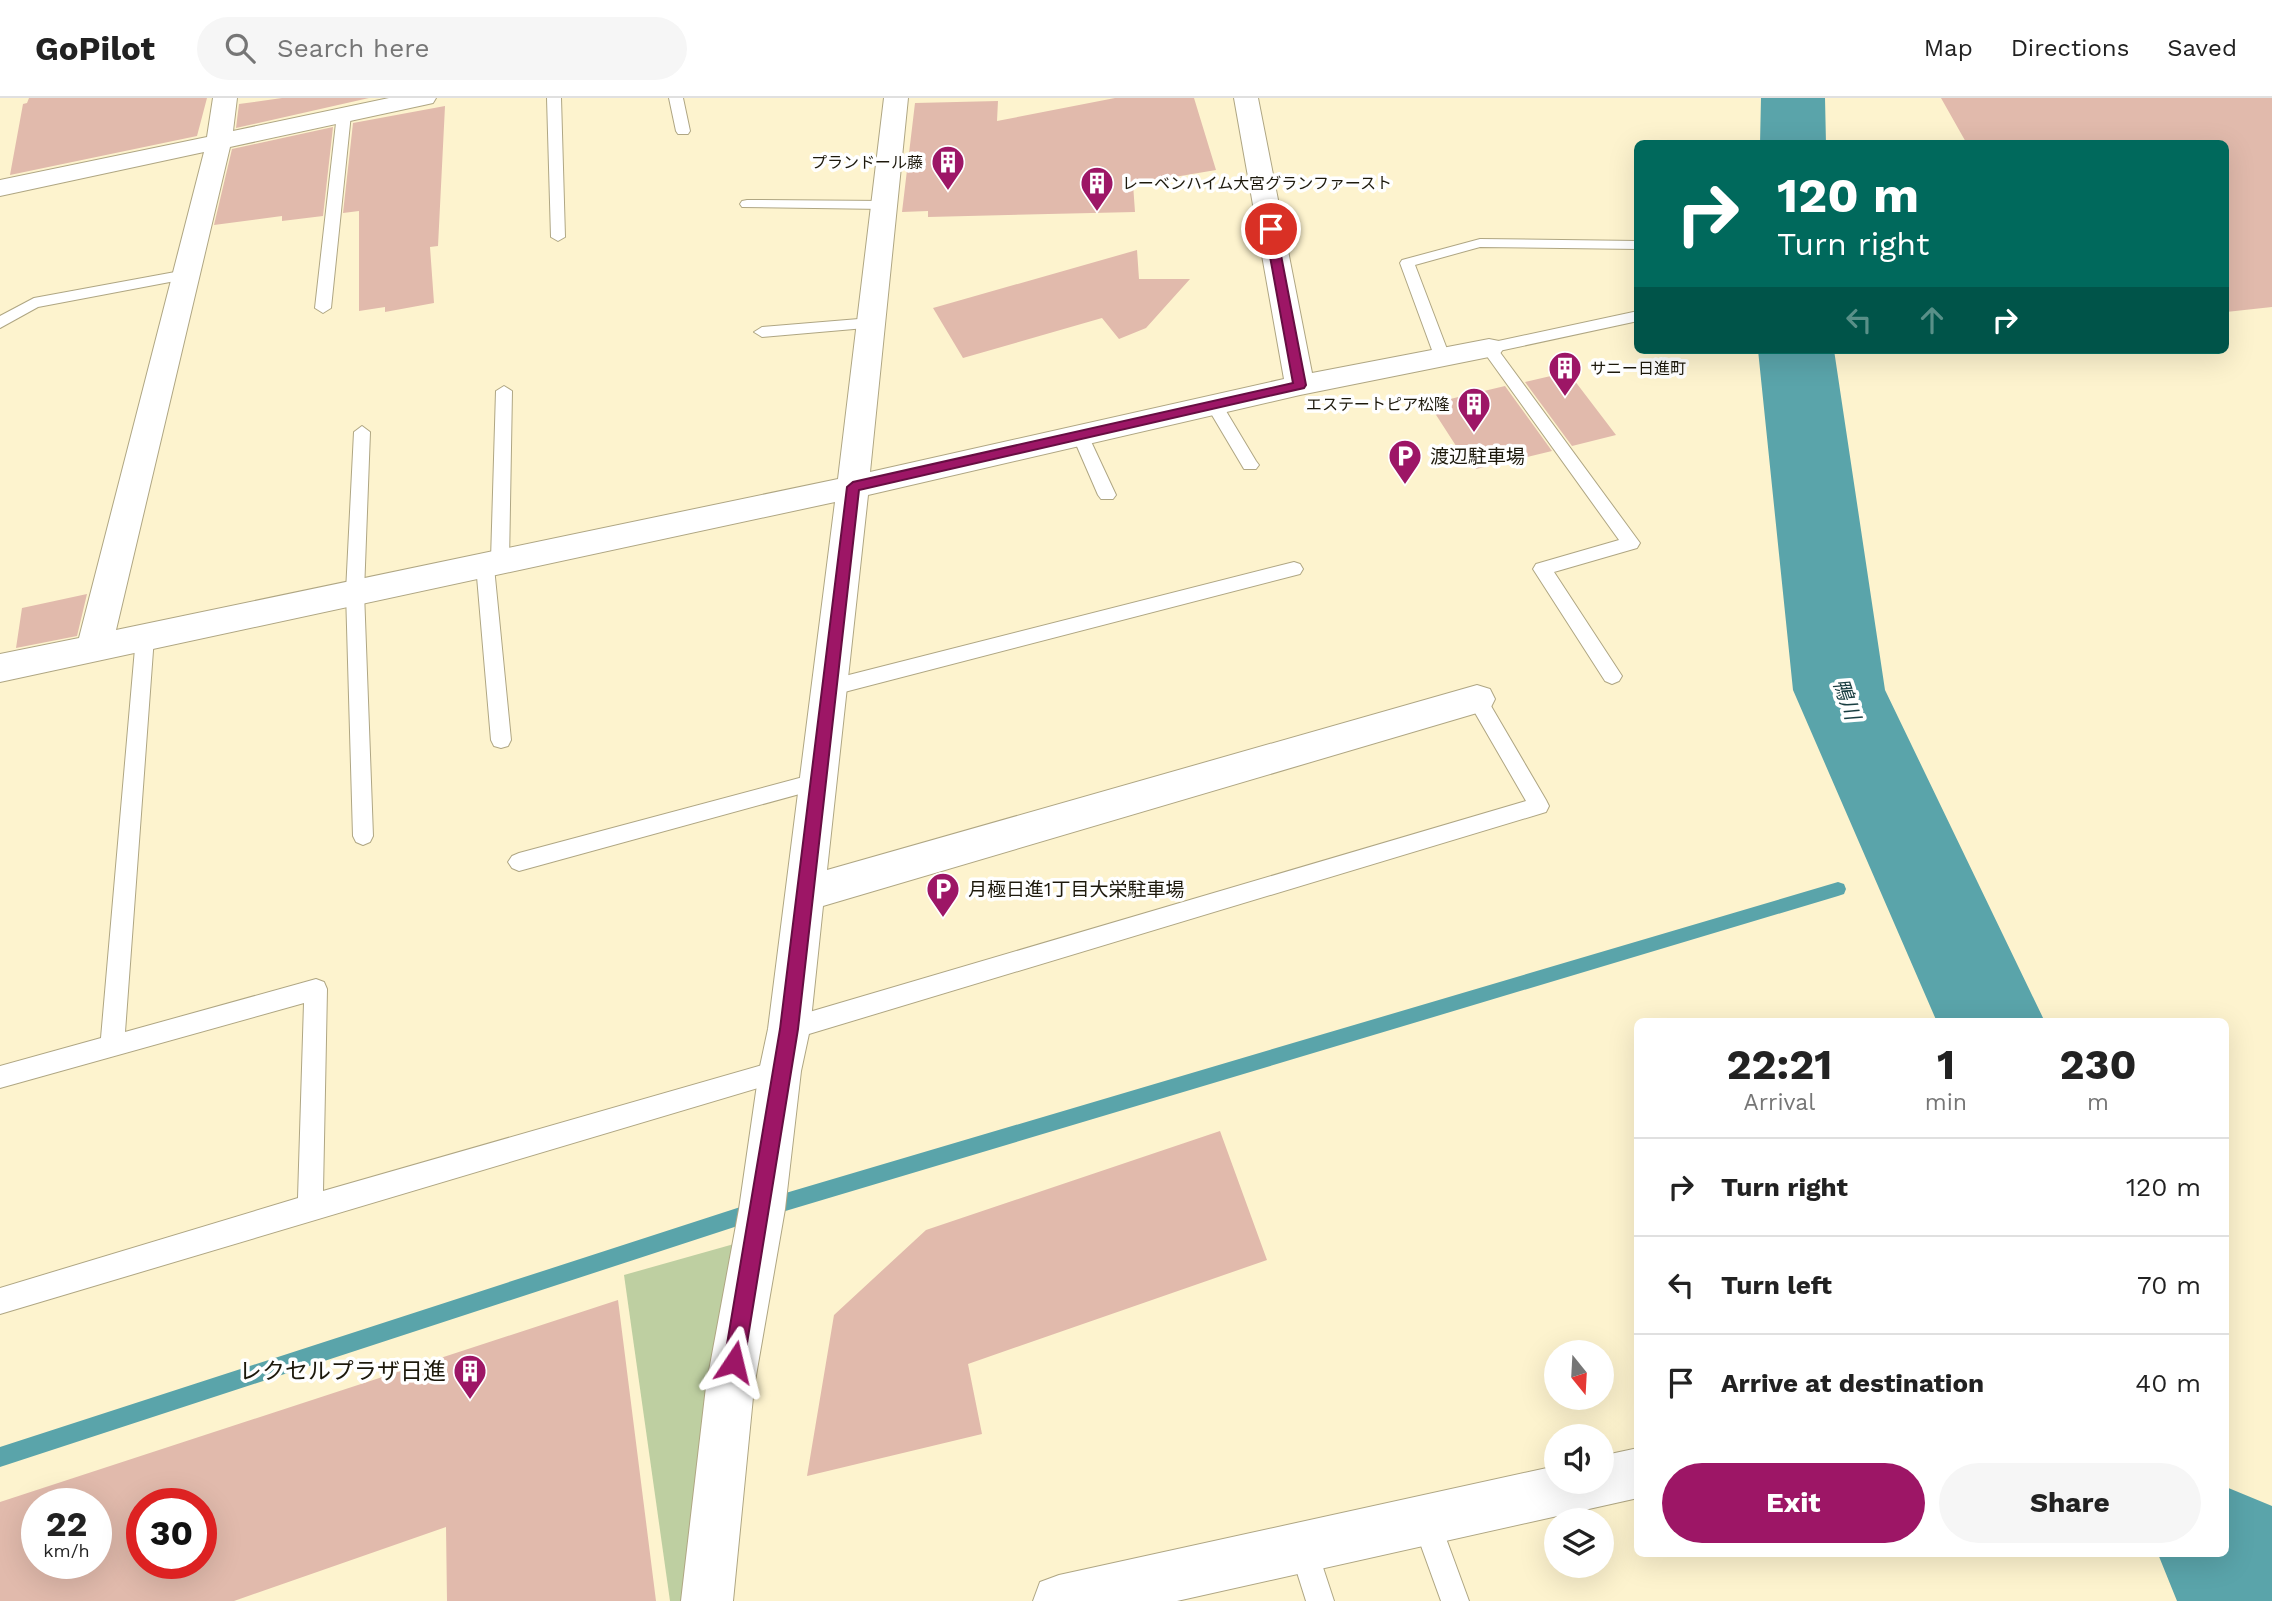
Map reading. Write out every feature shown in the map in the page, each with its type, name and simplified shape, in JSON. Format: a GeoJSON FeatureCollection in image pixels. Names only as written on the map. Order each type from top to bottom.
{"type":"FeatureCollection","features":[{"type":"Feature","properties":{"kind":"street"},"geometry":{"type":"LineString","coordinates":[[94,648],[219,140],[225,98]]}},
{"type":"Feature","properties":{"kind":"street"},"geometry":{"type":"LineString","coordinates":[[0,188],[344,114],[388,102],[424,98]]}},
{"type":"Feature","properties":{"kind":"street"},"geometry":{"type":"LineString","coordinates":[[707,1601],[730,1387],[762,1209],[805,894],[895,98]]}},
{"type":"Feature","properties":{"kind":"street"},"geometry":{"type":"LineString","coordinates":[[1246,98],[1300,385]]}},
{"type":"Feature","properties":{"kind":"street"},"geometry":{"type":"LineString","coordinates":[[0,668],[853,487],[1300,385],[1489,348]]}},
{"type":"Feature","properties":{"kind":"street"},"geometry":{"type":"LineString","coordinates":[[805,894],[1477,699]]}},
{"type":"Feature","properties":{"kind":"street"},"geometry":{"type":"LineString","coordinates":[[1614,1479],[1634,1474]]}},
{"type":"Feature","properties":{"kind":"street"},"geometry":{"type":"LineString","coordinates":[[1059,1601],[1546,1494]]}},
{"type":"Feature","properties":{"kind":"lane"},"geometry":{"type":"LineString","coordinates":[[554,98],[558,237]]}},
{"type":"Feature","properties":{"kind":"lane"},"geometry":{"type":"LineString","coordinates":[[676,98],[683,131]]}},
{"type":"Feature","properties":{"kind":"lane"},"geometry":{"type":"LineString","coordinates":[[323,308],[344,114]]}},
{"type":"Feature","properties":{"kind":"lane"},"geometry":{"type":"LineString","coordinates":[[747,204],[884,205]]}},
{"type":"Feature","properties":{"kind":"lane"},"geometry":{"type":"LineString","coordinates":[[1442,357],[1407,263],[1480,243],[1634,245]]}},
{"type":"Feature","properties":{"kind":"lane"},"geometry":{"type":"LineString","coordinates":[[0,323],[34,303],[186,275]]}},
{"type":"Feature","properties":{"kind":"lane"},"geometry":{"type":"LineString","coordinates":[[1612,676],[1542,569],[1631,543],[1489,348],[1634,317]]}},
{"type":"Feature","properties":{"kind":"lane"},"geometry":{"type":"LineString","coordinates":[[762,332],[871,323]]}},
{"type":"Feature","properties":{"kind":"lane"},"geometry":{"type":"LineString","coordinates":[[501,740],[493,563],[504,391]]}},
{"type":"Feature","properties":{"kind":"lane"},"geometry":{"type":"LineString","coordinates":[[1214,405],[1250,465]]}},
{"type":"Feature","properties":{"kind":"lane"},"geometry":{"type":"LineString","coordinates":[[362,432],[355,592],[363,836]]}},
{"type":"Feature","properties":{"kind":"lane"},"geometry":{"type":"LineString","coordinates":[[1080,435],[1107,495]]}},
{"type":"Feature","properties":{"kind":"lane"},"geometry":{"type":"LineString","coordinates":[[829,688],[1294,569]]}},
{"type":"Feature","properties":{"kind":"lane"},"geometry":{"type":"LineString","coordinates":[[112,1046],[145,637]]}},
{"type":"Feature","properties":{"kind":"lane"},"geometry":{"type":"LineString","coordinates":[[0,1301],[310,1207],[1539,806],[1477,699]]}},
{"type":"Feature","properties":{"kind":"lane"},"geometry":{"type":"LineString","coordinates":[[519,862],[818,781]]}},
{"type":"Feature","properties":{"kind":"lane"},"geometry":{"type":"LineString","coordinates":[[0,1077],[316,989],[310,1207]]}},
{"type":"Feature","properties":{"kind":"lane"},"geometry":{"type":"LineString","coordinates":[[1426,1521],[1455,1601]]}},
{"type":"Feature","properties":{"kind":"lane"},"geometry":{"type":"LineString","coordinates":[[1303,1547],[1320,1601]]}},
{"type":"Feature","properties":{"kind":"green space"},"geometry":{"type":"Polygon","coordinates":[[[734,1244],[686,1601],[670,1601],[624,1275],[734,1244]]]}},
{"type":"Feature","properties":{"kind":"building"},"geometry":{"type":"Polygon","coordinates":[[[29,98],[207,98],[197,136],[10,175],[23,104],[27,103],[29,98]]]}},
{"type":"Feature","properties":{"kind":"building"},"geometry":{"type":"Polygon","coordinates":[[[282,98],[369,98],[236,128],[239,104],[282,98]]]}},
{"type":"Feature","properties":{"kind":"building"},"geometry":{"type":"Polygon","coordinates":[[[1115,98],[1194,98],[1216,170],[1133,184],[1135,212],[928,217],[928,211],[902,212],[915,103],[998,101],[997,121],[1115,98]]]}},
{"type":"Feature","properties":{"kind":"building"},"geometry":{"type":"Polygon","coordinates":[[[1941,98],[2272,98],[2272,307],[2229,312],[2229,140],[1965,140],[1941,98]]]}},
{"type":"Feature","properties":{"kind":"building"},"geometry":{"type":"Polygon","coordinates":[[[445,106],[438,246],[430,247],[434,303],[385,312],[385,307],[359,311],[359,211],[343,213],[353,123],[445,106]]]}},
{"type":"Feature","properties":{"kind":"building"},"geometry":{"type":"Polygon","coordinates":[[[333,127],[323,216],[282,221],[282,216],[214,225],[232,149],[333,127]]]}},
{"type":"Feature","properties":{"kind":"building"},"geometry":{"type":"Polygon","coordinates":[[[1137,250],[1139,279],[1190,279],[1146,328],[1119,339],[1102,318],[963,358],[933,308],[1137,250]]]}},
{"type":"Feature","properties":{"kind":"building","name":"サニー日進町"},"geometry":{"type":"Polygon","coordinates":[[[1568,372],[1616,435],[1572,446],[1525,382],[1568,372]]]}},
{"type":"Feature","properties":{"kind":"building"},"geometry":{"type":"Polygon","coordinates":[[[1505,386],[1552,451],[1476,469],[1474,465],[1469,466],[1429,404],[1505,386]]]}},
{"type":"Feature","properties":{"kind":"building"},"geometry":{"type":"Polygon","coordinates":[[[87,594],[77,636],[16,648],[22,608],[87,594]]]}},
{"type":"Feature","properties":{"kind":"building"},"geometry":{"type":"Polygon","coordinates":[[[1220,1131],[1267,1260],[968,1364],[982,1434],[807,1476],[834,1315],[926,1230],[1220,1131]]]}},
{"type":"Feature","properties":{"kind":"building","name":"レクセルプラザ日進"},"geometry":{"type":"Polygon","coordinates":[[[618,1300],[656,1601],[447,1601],[446,1527],[234,1601],[0,1601],[0,1502],[21,1495],[21,1579],[112,1579],[112,1488],[43,1488],[618,1300]]]}},
{"type":"Feature","properties":{"kind":"waterway","name":"鴨川"},"geometry":{"type":"LineString","coordinates":[[1793,98],[1793,140]]}},
{"type":"Feature","properties":{"kind":"waterway","name":"鴨川"},"geometry":{"type":"LineString","coordinates":[[1797,354],[1839,690],[1989,1018]]}},
{"type":"Feature","properties":{"kind":"waterway"},"geometry":{"type":"LineString","coordinates":[[0,1457],[762,1209],[1838,889]]}},
{"type":"Feature","properties":{"kind":"waterway","name":"鴨川"},"geometry":{"type":"LineString","coordinates":[[2226,1557],[2245,1601]]}},
{"type":"Feature","properties":{"kind":"place","name":"プランドール藤"},"geometry":{"type":"Point","coordinates":[948,192]}},
{"type":"Feature","properties":{"kind":"place","name":"レーベンハイム大宮グランファースト"},"geometry":{"type":"Point","coordinates":[1097,213]}},
{"type":"Feature","properties":{"kind":"place","name":"サニー日進町"},"geometry":{"type":"Point","coordinates":[1565,398]}},
{"type":"Feature","properties":{"kind":"place","name":"エステートピア松隆"},"geometry":{"type":"Point","coordinates":[1474,434]}},
{"type":"Feature","properties":{"kind":"place","name":"渡辺駐車場"},"geometry":{"type":"Point","coordinates":[1405,486]}},
{"type":"Feature","properties":{"kind":"place","name":"月極日進1丁目大栄駐車場"},"geometry":{"type":"Point","coordinates":[943,919]}},
{"type":"Feature","properties":{"kind":"place","name":"レクセルプラザ日進"},"geometry":{"type":"Point","coordinates":[470,1401]}},
{"type":"Feature","properties":{"kind":"route"},"geometry":{"type":"LineString","coordinates":[[734,1362],[762,1209],[780,1071],[789,1029],[853,487],[1300,385],[1271,229]]}}]}
